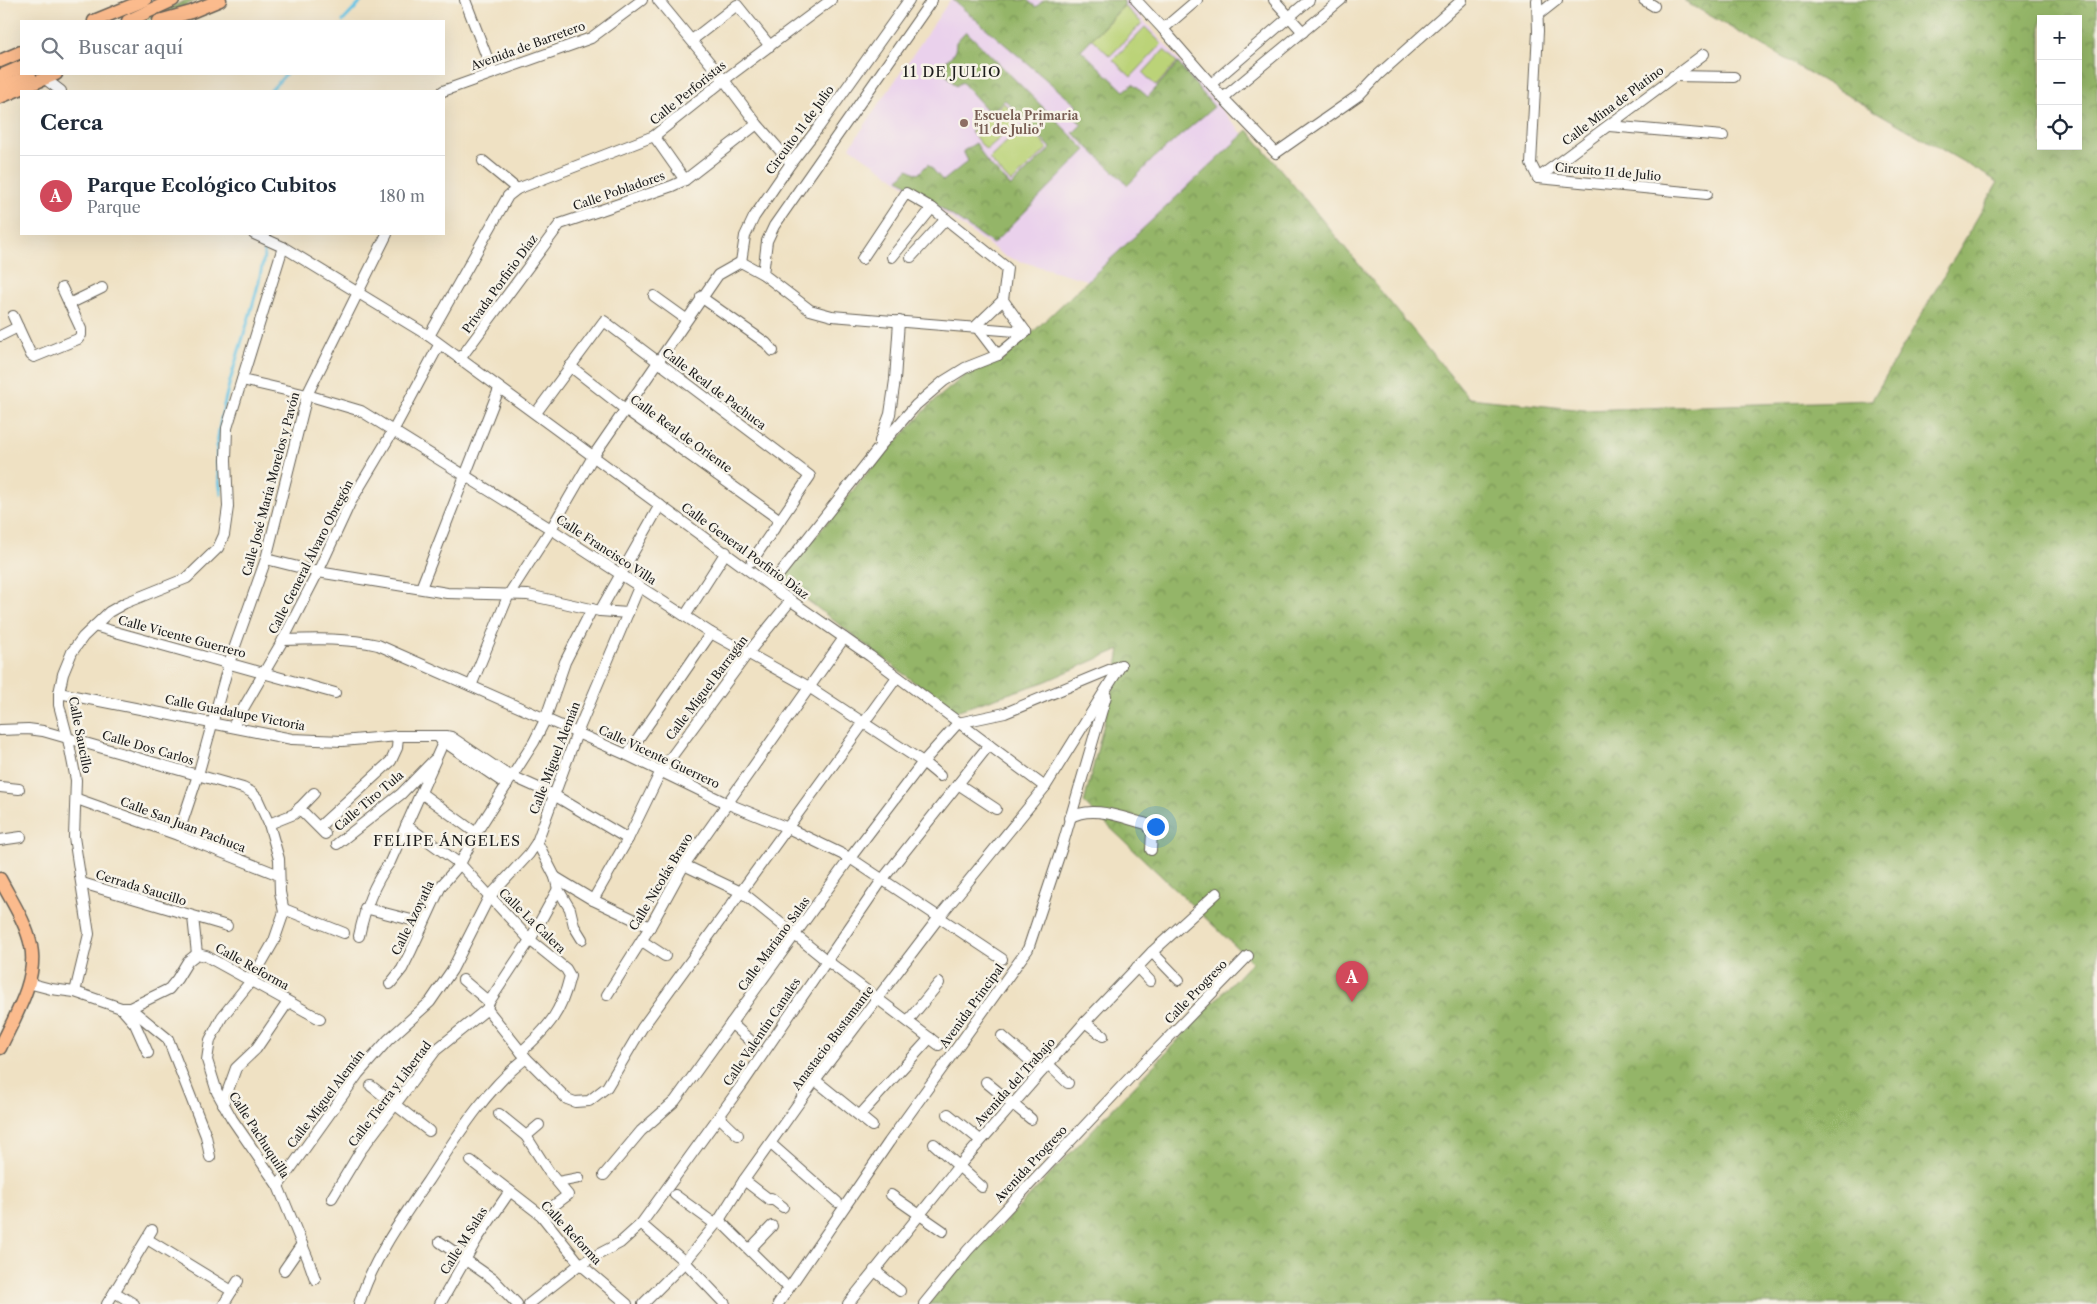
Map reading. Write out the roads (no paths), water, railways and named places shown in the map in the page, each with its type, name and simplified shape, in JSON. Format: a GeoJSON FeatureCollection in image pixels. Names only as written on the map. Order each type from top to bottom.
{"type":"FeatureCollection","features":[{"type":"Feature","properties":{"kind":"main road"},"geometry":{"type":"LineString","coordinates":[[96,20],[145,0]]}},
{"type":"Feature","properties":{"kind":"main road"},"geometry":{"type":"LineString","coordinates":[[130,20],[173,0]]}},
{"type":"Feature","properties":{"kind":"main road"},"geometry":{"type":"LineString","coordinates":[[163,20],[191,12],[220,0]]}},
{"type":"Feature","properties":{"kind":"main road"},"geometry":{"type":"LineString","coordinates":[[179,20],[191,12]]}},
{"type":"Feature","properties":{"kind":"main road"},"geometry":{"type":"LineString","coordinates":[[0,61],[20,52]]}},
{"type":"Feature","properties":{"kind":"main road"},"geometry":{"type":"LineString","coordinates":[[0,76],[20,67]]}},
{"type":"Feature","properties":{"kind":"main road"},"geometry":{"type":"LineString","coordinates":[[0,88],[45,75]]}},
{"type":"Feature","properties":{"kind":"main road"},"geometry":{"type":"LineString","coordinates":[[0,97],[45,75]]}},
{"type":"Feature","properties":{"kind":"main road"},"geometry":{"type":"LineString","coordinates":[[0,879],[25,928],[31,947],[32,966],[28,983],[0,1048]]}},
{"type":"Feature","properties":{"kind":"street"},"geometry":{"type":"LineString","coordinates":[[465,0],[493,73]]}},
{"type":"Feature","properties":{"kind":"street","name":"Avenida de Barretero"},"geometry":{"type":"LineString","coordinates":[[445,90],[591,38],[642,0]]}},
{"type":"Feature","properties":{"kind":"street"},"geometry":{"type":"LineString","coordinates":[[658,0],[724,80],[757,124],[791,163]]}},
{"type":"Feature","properties":{"kind":"street","name":"Calle Perforistas"},"geometry":{"type":"LineString","coordinates":[[517,189],[654,136],[724,80],[831,0]]}},
{"type":"Feature","properties":{"kind":"street","name":"Circuito 11 de Julio"},"geometry":{"type":"LineString","coordinates":[[741,262],[745,236],[754,217],[909,0]]}},
{"type":"Feature","properties":{"kind":"street"},"geometry":{"type":"LineString","coordinates":[[763,274],[767,242],[774,226],[872,83],[932,0]]}},
{"type":"Feature","properties":{"kind":"street"},"geometry":{"type":"LineString","coordinates":[[1136,0],[1223,98],[1276,153],[1359,95],[1378,75],[1462,0]]}},
{"type":"Feature","properties":{"kind":"street"},"geometry":{"type":"LineString","coordinates":[[1163,29],[1197,0]]}},
{"type":"Feature","properties":{"kind":"street"},"geometry":{"type":"LineString","coordinates":[[1274,0],[1303,32]]}},
{"type":"Feature","properties":{"kind":"street"},"geometry":{"type":"LineString","coordinates":[[1211,84],[1308,0]]}},
{"type":"Feature","properties":{"kind":"street"},"geometry":{"type":"LineString","coordinates":[[1223,98],[1341,0]]}},
{"type":"Feature","properties":{"kind":"street","name":"Circuito 11 de Julio"},"geometry":{"type":"LineString","coordinates":[[1537,0],[1538,15],[1531,164],[1538,178],[1707,194]]}},
{"type":"Feature","properties":{"kind":"street"},"geometry":{"type":"LineString","coordinates":[[1538,15],[1557,0]]}},
{"type":"Feature","properties":{"kind":"street"},"geometry":{"type":"LineString","coordinates":[[1644,0],[1654,6]]}},
{"type":"Feature","properties":{"kind":"street"},"geometry":{"type":"LineString","coordinates":[[692,40],[737,5],[770,46]]}},
{"type":"Feature","properties":{"kind":"street","name":"Calle Mina de Platino"},"geometry":{"type":"LineString","coordinates":[[1538,178],[1704,54]]}},
{"type":"Feature","properties":{"kind":"street"},"geometry":{"type":"LineString","coordinates":[[857,73],[872,83]]}},
{"type":"Feature","properties":{"kind":"street"},"geometry":{"type":"LineString","coordinates":[[45,75],[60,90]]}},
{"type":"Feature","properties":{"kind":"street"},"geometry":{"type":"LineString","coordinates":[[1673,76],[1734,77]]}},
{"type":"Feature","properties":{"kind":"street","name":"Calle Pobladores"},"geometry":{"type":"LineString","coordinates":[[560,224],[685,180],[757,124]]}},
{"type":"Feature","properties":{"kind":"street"},"geometry":{"type":"LineString","coordinates":[[1609,126],[1723,136]]}},
{"type":"Feature","properties":{"kind":"street"},"geometry":{"type":"LineString","coordinates":[[654,136],[685,180]]}},
{"type":"Feature","properties":{"kind":"street"},"geometry":{"type":"LineString","coordinates":[[429,336],[508,196],[517,189],[483,161]]}},
{"type":"Feature","properties":{"kind":"street"},"geometry":{"type":"LineString","coordinates":[[862,259],[906,193],[932,208],[1007,268],[1004,300],[1026,332]]}},
{"type":"Feature","properties":{"kind":"street"},"geometry":{"type":"LineString","coordinates":[[892,257],[932,208]]}},
{"type":"Feature","properties":{"kind":"street"},"geometry":{"type":"LineString","coordinates":[[911,257],[946,219]]}},
{"type":"Feature","properties":{"kind":"street","name":"Privada Porfirio Díaz"},"geometry":{"type":"LineString","coordinates":[[460,359],[560,224]]}},
{"type":"Feature","properties":{"kind":"street","name":"Calle General Porfirio Díaz"},"geometry":{"type":"LineString","coordinates":[[256,235],[280,246],[429,336],[499,389],[594,455],[770,586],[844,638],[1045,788]]}},
{"type":"Feature","properties":{"kind":"street","name":"Calle José María Morelos y Pavón"},"geometry":{"type":"LineString","coordinates":[[214,722],[229,663],[266,559],[307,395],[386,235]]}},
{"type":"Feature","properties":{"kind":"street","name":"Calle Saucillo"},"geometry":{"type":"LineString","coordinates":[[74,992],[83,963],[88,934],[74,837],[77,799],[76,780],[59,705],[59,693],[63,674],[72,652],[94,626],[109,612],[125,603],[187,578],[218,548],[224,535],[228,507],[227,428],[280,246]]}},
{"type":"Feature","properties":{"kind":"street"},"geometry":{"type":"LineString","coordinates":[[470,686],[509,594],[551,530],[594,455],[701,297],[718,275],[741,262],[763,274],[810,310],[832,316],[976,326],[1026,332]]}},
{"type":"Feature","properties":{"kind":"street"},"geometry":{"type":"LineString","coordinates":[[13,316],[31,355],[37,357],[81,335],[81,329],[62,288]]}},
{"type":"Feature","properties":{"kind":"street"},"geometry":{"type":"LineString","coordinates":[[69,304],[102,288]]}},
{"type":"Feature","properties":{"kind":"street"},"geometry":{"type":"LineString","coordinates":[[654,296],[686,320]]}},
{"type":"Feature","properties":{"kind":"street"},"geometry":{"type":"LineString","coordinates":[[701,297],[766,343],[773,351]]}},
{"type":"Feature","properties":{"kind":"street"},"geometry":{"type":"LineString","coordinates":[[976,326],[1004,300]]}},
{"type":"Feature","properties":{"kind":"street","name":"Calle Real de Pachuca"},"geometry":{"type":"LineString","coordinates":[[570,366],[604,321],[810,476],[780,520]]}},
{"type":"Feature","properties":{"kind":"street"},"geometry":{"type":"LineString","coordinates":[[880,446],[890,414],[895,380],[899,321]]}},
{"type":"Feature","properties":{"kind":"street"},"geometry":{"type":"LineString","coordinates":[[976,326],[998,355]]}},
{"type":"Feature","properties":{"kind":"street"},"geometry":{"type":"LineString","coordinates":[[0,336],[18,327]]}},
{"type":"Feature","properties":{"kind":"street"},"geometry":{"type":"LineString","coordinates":[[770,586],[880,446],[916,406],[944,381],[965,368],[998,355],[1026,332]]}},
{"type":"Feature","properties":{"kind":"street","name":"Calle General Álvaro Obregón"},"geometry":{"type":"LineString","coordinates":[[233,726],[283,640],[318,572],[350,503],[393,431],[439,345]]}},
{"type":"Feature","properties":{"kind":"street"},"geometry":{"type":"LineString","coordinates":[[536,414],[570,366]]}},
{"type":"Feature","properties":{"kind":"street","name":"Calle Real de Oriente"},"geometry":{"type":"LineString","coordinates":[[570,366],[625,410],[780,520]]}},
{"type":"Feature","properties":{"kind":"street","name":"Calle Francisco Villa"},"geometry":{"type":"LineString","coordinates":[[242,380],[307,395],[360,411],[466,475],[711,633],[809,687],[863,725],[923,762],[940,776]]}},
{"type":"Feature","properties":{"kind":"street"},"geometry":{"type":"LineString","coordinates":[[421,588],[499,389]]}},
{"type":"Feature","properties":{"kind":"street","name":"Calle Azoyatla"},"geometry":{"type":"LineString","coordinates":[[390,984],[402,969],[441,886],[460,864],[476,833],[534,742],[545,720],[565,662],[596,610],[620,576],[660,505]]}},
{"type":"Feature","properties":{"kind":"street"},"geometry":{"type":"LineString","coordinates":[[752,561],[780,520]]}},
{"type":"Feature","properties":{"kind":"street"},"geometry":{"type":"LineString","coordinates":[[685,616],[726,552]]}},
{"type":"Feature","properties":{"kind":"street"},"geometry":{"type":"LineString","coordinates":[[266,559],[318,572],[447,593],[528,594],[596,610],[628,612]]}},
{"type":"Feature","properties":{"kind":"street","name":"Calle Miguel Alemán"},"geometry":{"type":"LineString","coordinates":[[278,1186],[358,1074],[388,1040],[430,1002],[452,970],[489,897],[530,854],[537,842],[577,733],[639,587]]}},
{"type":"Feature","properties":{"kind":"street","name":"Calle Miguel Barragán"},"geometry":{"type":"LineString","coordinates":[[593,900],[628,839],[661,771],[748,652],[791,600]]}},
{"type":"Feature","properties":{"kind":"street","name":"Calle Vicente Guerrero"},"geometry":{"type":"LineString","coordinates":[[94,626],[335,693]]}},
{"type":"Feature","properties":{"kind":"street"},"geometry":{"type":"LineString","coordinates":[[627,755],[711,633]]}},
{"type":"Feature","properties":{"kind":"street","name":"Calle Vicente Guerrero"},"geometry":{"type":"LineString","coordinates":[[283,640],[320,638],[361,641],[378,645],[627,755],[726,803],[788,828],[850,858],[940,916],[1002,959]]}},
{"type":"Feature","properties":{"kind":"street","name":"Calle Nicolás Bravo"},"geometry":{"type":"LineString","coordinates":[[607,995],[650,928],[684,865],[844,638]]}},
{"type":"Feature","properties":{"kind":"street"},"geometry":{"type":"LineString","coordinates":[[958,723],[1005,713],[1121,665],[1110,684]]}},
{"type":"Feature","properties":{"kind":"street"},"geometry":{"type":"LineString","coordinates":[[463,980],[488,1005],[524,1055],[567,1099],[582,1103],[598,1095],[607,1086],[642,1028],[743,893],[897,677]]}},
{"type":"Feature","properties":{"kind":"street","name":"Anastacio Bustamante"},"geometry":{"type":"LineString","coordinates":[[643,1304],[685,1262],[717,1222],[744,1180],[815,1080],[940,916],[1045,788],[1110,684]]}},
{"type":"Feature","properties":{"kind":"street","name":"Avenida Principal"},"geometry":{"type":"LineString","coordinates":[[778,1304],[889,1142],[1028,949],[1049,888],[1110,684]]}},
{"type":"Feature","properties":{"kind":"street","name":"Calle Guadalupe Victoria"},"geometry":{"type":"LineString","coordinates":[[59,693],[214,722],[292,739],[342,741],[398,736],[451,737],[475,757],[509,780],[554,795],[628,839]]}},
{"type":"Feature","properties":{"kind":"street"},"geometry":{"type":"LineString","coordinates":[[178,835],[214,722]]}},
{"type":"Feature","properties":{"kind":"street","name":"Calle Mariano Salas"},"geometry":{"type":"LineString","coordinates":[[604,1174],[641,1131],[675,1101],[850,858],[923,762],[958,723]]}},
{"type":"Feature","properties":{"kind":"street","name":"Calle Dos Carlos"},"geometry":{"type":"LineString","coordinates":[[0,730],[28,730],[68,739],[198,775],[251,792],[257,798],[269,824],[279,859],[280,892],[284,909]]}},
{"type":"Feature","properties":{"kind":"street"},"geometry":{"type":"LineString","coordinates":[[299,808],[322,831],[391,760],[397,748],[398,736]]}},
{"type":"Feature","properties":{"kind":"street"},"geometry":{"type":"LineString","coordinates":[[359,936],[365,908],[377,879],[390,862],[422,793],[438,756],[442,738]]}},
{"type":"Feature","properties":{"kind":"street","name":"Calle Valentín Canales"},"geometry":{"type":"LineString","coordinates":[[529,1304],[580,1264],[620,1243],[641,1224],[719,1117],[882,880],[989,745]]}},
{"type":"Feature","properties":{"kind":"street","name":"Calle Tiro Tula"},"geometry":{"type":"LineString","coordinates":[[337,844],[401,794],[438,756]]}},
{"type":"Feature","properties":{"kind":"street"},"geometry":{"type":"LineString","coordinates":[[958,784],[996,809]]}},
{"type":"Feature","properties":{"kind":"street"},"geometry":{"type":"LineString","coordinates":[[0,787],[19,789]]}},
{"type":"Feature","properties":{"kind":"street"},"geometry":{"type":"LineString","coordinates":[[269,824],[294,814],[314,793]]}},
{"type":"Feature","properties":{"kind":"street"},"geometry":{"type":"LineString","coordinates":[[422,793],[476,833]]}},
{"type":"Feature","properties":{"kind":"street","name":"Calle San Juan Pachuca"},"geometry":{"type":"LineString","coordinates":[[77,799],[178,835],[279,876]]}},
{"type":"Feature","properties":{"kind":"street"},"geometry":{"type":"LineString","coordinates":[[1069,818],[1079,812],[1096,811],[1147,824],[1152,833],[1151,850]]}},
{"type":"Feature","properties":{"kind":"street","name":"Calle La Calera"},"geometry":{"type":"LineString","coordinates":[[406,825],[460,864],[530,940],[566,969],[570,976],[560,1008],[546,1030],[524,1055]]}},
{"type":"Feature","properties":{"kind":"street"},"geometry":{"type":"LineString","coordinates":[[0,840],[21,837]]}},
{"type":"Feature","properties":{"kind":"street"},"geometry":{"type":"LineString","coordinates":[[537,842],[570,909],[574,926],[582,939]]}},
{"type":"Feature","properties":{"kind":"street"},"geometry":{"type":"LineString","coordinates":[[684,865],[743,893],[877,1000],[934,1041],[860,1116]]}},
{"type":"Feature","properties":{"kind":"street"},"geometry":{"type":"LineString","coordinates":[[555,877],[593,900],[650,928]]}},
{"type":"Feature","properties":{"kind":"street","name":"Cerrada Saucillo"},"geometry":{"type":"LineString","coordinates":[[82,883],[227,926]]}},
{"type":"Feature","properties":{"kind":"street","name":"Calle Tierra y Libertad"},"geometry":{"type":"LineString","coordinates":[[332,1198],[361,1150],[436,1050],[488,1005],[530,940],[558,888]]}},
{"type":"Feature","properties":{"kind":"street","name":"Avenida del Trabajo"},"geometry":{"type":"LineString","coordinates":[[848,1304],[919,1213],[1012,1103],[1137,967],[1217,893]]}},
{"type":"Feature","properties":{"kind":"street"},"geometry":{"type":"LineString","coordinates":[[365,908],[423,923]]}},
{"type":"Feature","properties":{"kind":"street"},"geometry":{"type":"LineString","coordinates":[[251,981],[274,941],[284,909],[344,933]]}},
{"type":"Feature","properties":{"kind":"street","name":"Cerrada Saucillo"},"geometry":{"type":"LineString","coordinates":[[193,917],[197,954]]}},
{"type":"Feature","properties":{"kind":"street"},"geometry":{"type":"LineString","coordinates":[[642,941],[665,956]]}},
{"type":"Feature","properties":{"kind":"street"},"geometry":{"type":"LineString","coordinates":[[1152,952],[1179,980]]}},
{"type":"Feature","properties":{"kind":"street"},"geometry":{"type":"LineString","coordinates":[[125,1008],[169,989],[188,961],[197,954]]}},
{"type":"Feature","properties":{"kind":"street","name":"Calle Reforma"},"geometry":{"type":"LineString","coordinates":[[197,954],[206,956],[320,1019]]}},
{"type":"Feature","properties":{"kind":"street","name":"Calle Progreso"},"geometry":{"type":"LineString","coordinates":[[1161,1046],[1248,956]]}},
{"type":"Feature","properties":{"kind":"street"},"geometry":{"type":"LineString","coordinates":[[1137,967],[1150,981]]}},
{"type":"Feature","properties":{"kind":"street","name":"Calle Pachuquilla"},"geometry":{"type":"LineString","coordinates":[[251,981],[222,1017],[210,1040],[207,1060],[217,1092],[223,1104],[278,1186],[314,1279]]}},
{"type":"Feature","properties":{"kind":"street"},"geometry":{"type":"LineString","coordinates":[[28,983],[74,992],[125,1008],[168,1039],[206,1136],[210,1157]]}},
{"type":"Feature","properties":{"kind":"street"},"geometry":{"type":"LineString","coordinates":[[908,1021],[939,983]]}},
{"type":"Feature","properties":{"kind":"street"},"geometry":{"type":"LineString","coordinates":[[223,1104],[236,1068],[256,1049],[288,1002]]}},
{"type":"Feature","properties":{"kind":"street"},"geometry":{"type":"LineString","coordinates":[[125,1008],[135,1024],[148,1053]]}},
{"type":"Feature","properties":{"kind":"street"},"geometry":{"type":"LineString","coordinates":[[1085,1022],[1104,1036]]}},
{"type":"Feature","properties":{"kind":"street"},"geometry":{"type":"LineString","coordinates":[[732,1024],[752,1042]]}},
{"type":"Feature","properties":{"kind":"street"},"geometry":{"type":"LineString","coordinates":[[1002,1036],[1068,1083]]}},
{"type":"Feature","properties":{"kind":"street","name":"Avenida Progreso"},"geometry":{"type":"LineString","coordinates":[[924,1304],[968,1250],[1161,1046]]}},
{"type":"Feature","properties":{"kind":"street"},"geometry":{"type":"LineString","coordinates":[[358,1304],[372,1270],[398,1225],[450,1147],[482,1102],[524,1055]]}},
{"type":"Feature","properties":{"kind":"street"},"geometry":{"type":"LineString","coordinates":[[815,1080],[872,1126]]}},
{"type":"Feature","properties":{"kind":"street"},"geometry":{"type":"LineString","coordinates":[[986,1082],[1031,1119]]}},
{"type":"Feature","properties":{"kind":"street"},"geometry":{"type":"LineString","coordinates":[[371,1086],[394,1106],[429,1131]]}},
{"type":"Feature","properties":{"kind":"street"},"geometry":{"type":"LineString","coordinates":[[499,1114],[526,1136],[549,1172],[568,1195],[541,1215]]}},
{"type":"Feature","properties":{"kind":"street"},"geometry":{"type":"LineString","coordinates":[[948,1114],[980,1140]]}},
{"type":"Feature","properties":{"kind":"street"},"geometry":{"type":"LineString","coordinates":[[719,1117],[738,1135]]}},
{"type":"Feature","properties":{"kind":"street"},"geometry":{"type":"LineString","coordinates":[[526,1136],[539,1126]]}},
{"type":"Feature","properties":{"kind":"street"},"geometry":{"type":"LineString","coordinates":[[771,1144],[837,1202]]}},
{"type":"Feature","properties":{"kind":"street"},"geometry":{"type":"LineString","coordinates":[[934,1144],[982,1187]]}},
{"type":"Feature","properties":{"kind":"street","name":"Calle Reforma"},"geometry":{"type":"LineString","coordinates":[[471,1161],[541,1215],[580,1264],[627,1304]]}},
{"type":"Feature","properties":{"kind":"street"},"geometry":{"type":"LineString","coordinates":[[558,1182],[579,1178]]}},
{"type":"Feature","properties":{"kind":"street"},"geometry":{"type":"LineString","coordinates":[[744,1180],[770,1200],[771,1198],[783,1207]]}},
{"type":"Feature","properties":{"kind":"street","name":"Calle M Salas"},"geometry":{"type":"LineString","coordinates":[[440,1304],[465,1260],[510,1191]]}},
{"type":"Feature","properties":{"kind":"street"},"geometry":{"type":"LineString","coordinates":[[675,1195],[717,1222],[750,1249],[783,1283]]}},
{"type":"Feature","properties":{"kind":"street"},"geometry":{"type":"LineString","coordinates":[[891,1195],[943,1231]]}},
{"type":"Feature","properties":{"kind":"street"},"geometry":{"type":"LineString","coordinates":[[641,1224],[685,1262],[725,1304]]}},
{"type":"Feature","properties":{"kind":"street"},"geometry":{"type":"LineString","coordinates":[[750,1249],[772,1226]]}},
{"type":"Feature","properties":{"kind":"street"},"geometry":{"type":"LineString","coordinates":[[107,1304],[116,1292],[149,1234],[232,1291]]}},
{"type":"Feature","properties":{"kind":"street"},"geometry":{"type":"LineString","coordinates":[[440,1242],[493,1280],[517,1304]]}},
{"type":"Feature","properties":{"kind":"street"},"geometry":{"type":"LineString","coordinates":[[284,1270],[302,1244]]}},
{"type":"Feature","properties":{"kind":"street"},"geometry":{"type":"LineString","coordinates":[[874,1270],[900,1291]]}},
{"type":"Feature","properties":{"kind":"street"},"geometry":{"type":"LineString","coordinates":[[224,1304],[238,1281]]}},
{"type":"Feature","properties":{"kind":"street"},"geometry":{"type":"LineString","coordinates":[[116,1292],[134,1304]]}},
{"type":"Feature","properties":{"kind":"waterway"},"geometry":{"type":"LineString","coordinates":[[344,20],[363,0]]}},
{"type":"Feature","properties":{"kind":"waterway"},"geometry":{"type":"LineString","coordinates":[[271,90],[285,75]]}},
{"type":"Feature","properties":{"kind":"waterway"},"geometry":{"type":"LineString","coordinates":[[221,494],[216,457],[221,418],[257,287],[267,235]]}},
{"type":"Feature","properties":{"kind":"place","name":"Escuela Primaria \"11 de Julio\""},"geometry":{"type":"Point","coordinates":[964,123]}},
{"type":"Feature","properties":{"kind":"place","name":"Parque Ecológico Cubitos"},"geometry":{"type":"Point","coordinates":[1352,1002]}},
{"type":"Feature","properties":{"kind":"district","name":"11 DE JULIO"},"geometry":{"type":"Point","coordinates":[952,72]}},
{"type":"Feature","properties":{"kind":"district","name":"FELIPE ÁNGELES"},"geometry":{"type":"Point","coordinates":[447,841]}}]}
